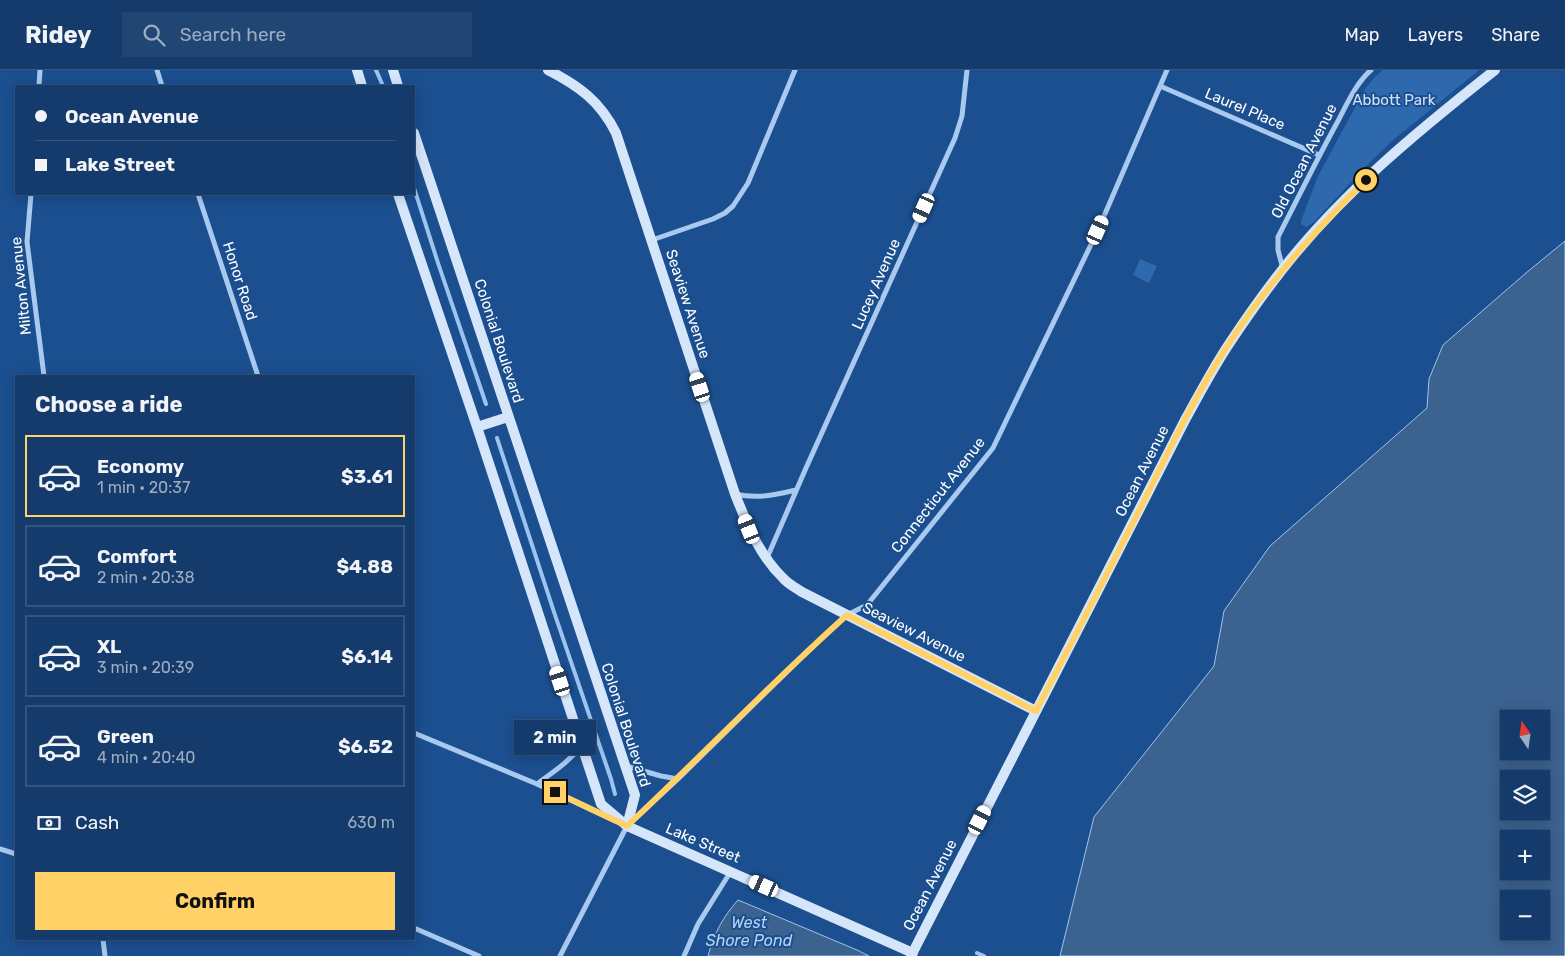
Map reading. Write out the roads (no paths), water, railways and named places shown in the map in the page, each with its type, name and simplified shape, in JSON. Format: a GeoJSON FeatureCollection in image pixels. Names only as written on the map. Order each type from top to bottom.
{"type":"FeatureCollection","features":[{"type":"Feature","properties":{"kind":"street"},"geometry":{"type":"LineString","coordinates":[[39,85],[40,70]]}},
{"type":"Feature","properties":{"kind":"street"},"geometry":{"type":"LineString","coordinates":[[157,70],[162,85]]}},
{"type":"Feature","properties":{"kind":"street"},"geometry":{"type":"LineString","coordinates":[[357,70],[362,85]]}},
{"type":"Feature","properties":{"kind":"street"},"geometry":{"type":"LineString","coordinates":[[393,70],[398,85]]}},
{"type":"Feature","properties":{"kind":"street","name":"Seaview Avenue"},"geometry":{"type":"LineString","coordinates":[[548,70],[580,88],[602,110],[616,133],[735,494],[749,529],[767,558],[783,579],[802,592],[1036,711]]}},
{"type":"Feature","properties":{"kind":"street"},"geometry":{"type":"LineString","coordinates":[[652,240],[712,219],[725,213],[733,206],[748,183],[795,70]]}},
{"type":"Feature","properties":{"kind":"street","name":"Lucey Avenue"},"geometry":{"type":"LineString","coordinates":[[767,558],[955,138],[962,116],[967,70]]}},
{"type":"Feature","properties":{"kind":"street","name":"Connecticut Avenue"},"geometry":{"type":"LineString","coordinates":[[560,956],[627,826],[809,650],[847,615],[867,604],[993,448],[1098,230],[1167,70]]}},
{"type":"Feature","properties":{"kind":"street","name":"Old Ocean Avenue"},"geometry":{"type":"LineString","coordinates":[[1283,269],[1278,250],[1278,237],[1350,98],[1366,74],[1371,70]]}},
{"type":"Feature","properties":{"kind":"street","name":"Ocean Avenue"},"geometry":{"type":"LineString","coordinates":[[912,954],[1194,404],[1230,341],[1283,269],[1326,221],[1387,159],[1495,70]]}},
{"type":"Feature","properties":{"kind":"street","name":"Laurel Place"},"geometry":{"type":"LineString","coordinates":[[1160,86],[1320,155]]}},
{"type":"Feature","properties":{"kind":"street","name":"Colonial Boulevard"},"geometry":{"type":"LineString","coordinates":[[415,136],[635,795],[627,826]]}},
{"type":"Feature","properties":{"kind":"street","name":"Milton Avenue"},"geometry":{"type":"LineString","coordinates":[[31,195],[27,242],[44,375]]}},
{"type":"Feature","properties":{"kind":"street","name":"Honor Road"},"geometry":{"type":"LineString","coordinates":[[198,195],[258,375]]}},
{"type":"Feature","properties":{"kind":"street"},"geometry":{"type":"LineString","coordinates":[[398,195],[601,804],[627,826]]}},
{"type":"Feature","properties":{"kind":"street"},"geometry":{"type":"LineString","coordinates":[[477,427],[508,417]]}},
{"type":"Feature","properties":{"kind":"street"},"geometry":{"type":"LineString","coordinates":[[735,494],[766,497],[796,490]]}},
{"type":"Feature","properties":{"kind":"street","name":"Lake Street"},"geometry":{"type":"LineString","coordinates":[[415,733],[537,784],[912,954]]}},
{"type":"Feature","properties":{"kind":"street"},"geometry":{"type":"LineString","coordinates":[[537,784],[565,764],[582,746]]}},
{"type":"Feature","properties":{"kind":"street"},"geometry":{"type":"LineString","coordinates":[[626,766],[648,773],[678,778]]}},
{"type":"Feature","properties":{"kind":"street"},"geometry":{"type":"LineString","coordinates":[[0,849],[15,854]]}},
{"type":"Feature","properties":{"kind":"street"},"geometry":{"type":"LineString","coordinates":[[684,956],[698,924],[731,871]]}},
{"type":"Feature","properties":{"kind":"street"},"geometry":{"type":"LineString","coordinates":[[415,928],[479,956]]}},
{"type":"Feature","properties":{"kind":"street"},"geometry":{"type":"LineString","coordinates":[[103,940],[105,956]]}},
{"type":"Feature","properties":{"kind":"water"},"geometry":{"type":"Polygon","coordinates":[[[1565,241],[1565,956],[1060,956],[1094,817],[1214,666],[1224,611],[1270,546],[1427,408],[1429,379],[1443,345],[1565,241]]]}},
{"type":"Feature","properties":{"kind":"water","name":"West Shore Pond"},"geometry":{"type":"Polygon","coordinates":[[[738,900],[869,956],[708,956],[720,926],[738,900]]]}},
{"type":"Feature","properties":{"kind":"waterway"},"geometry":{"type":"LineString","coordinates":[[376,70],[383,85]]}},
{"type":"Feature","properties":{"kind":"waterway"},"geometry":{"type":"LineString","coordinates":[[415,191],[486,404]]}},
{"type":"Feature","properties":{"kind":"waterway"},"geometry":{"type":"LineString","coordinates":[[497,438],[615,794]]}},
{"type":"Feature","properties":{"kind":"waterway"},"geometry":{"type":"LineString","coordinates":[[977,953],[984,956]]}},
{"type":"Feature","properties":{"kind":"park label","name":"Abbott Park"},"geometry":{"type":"Point","coordinates":[1394,100]}}]}
